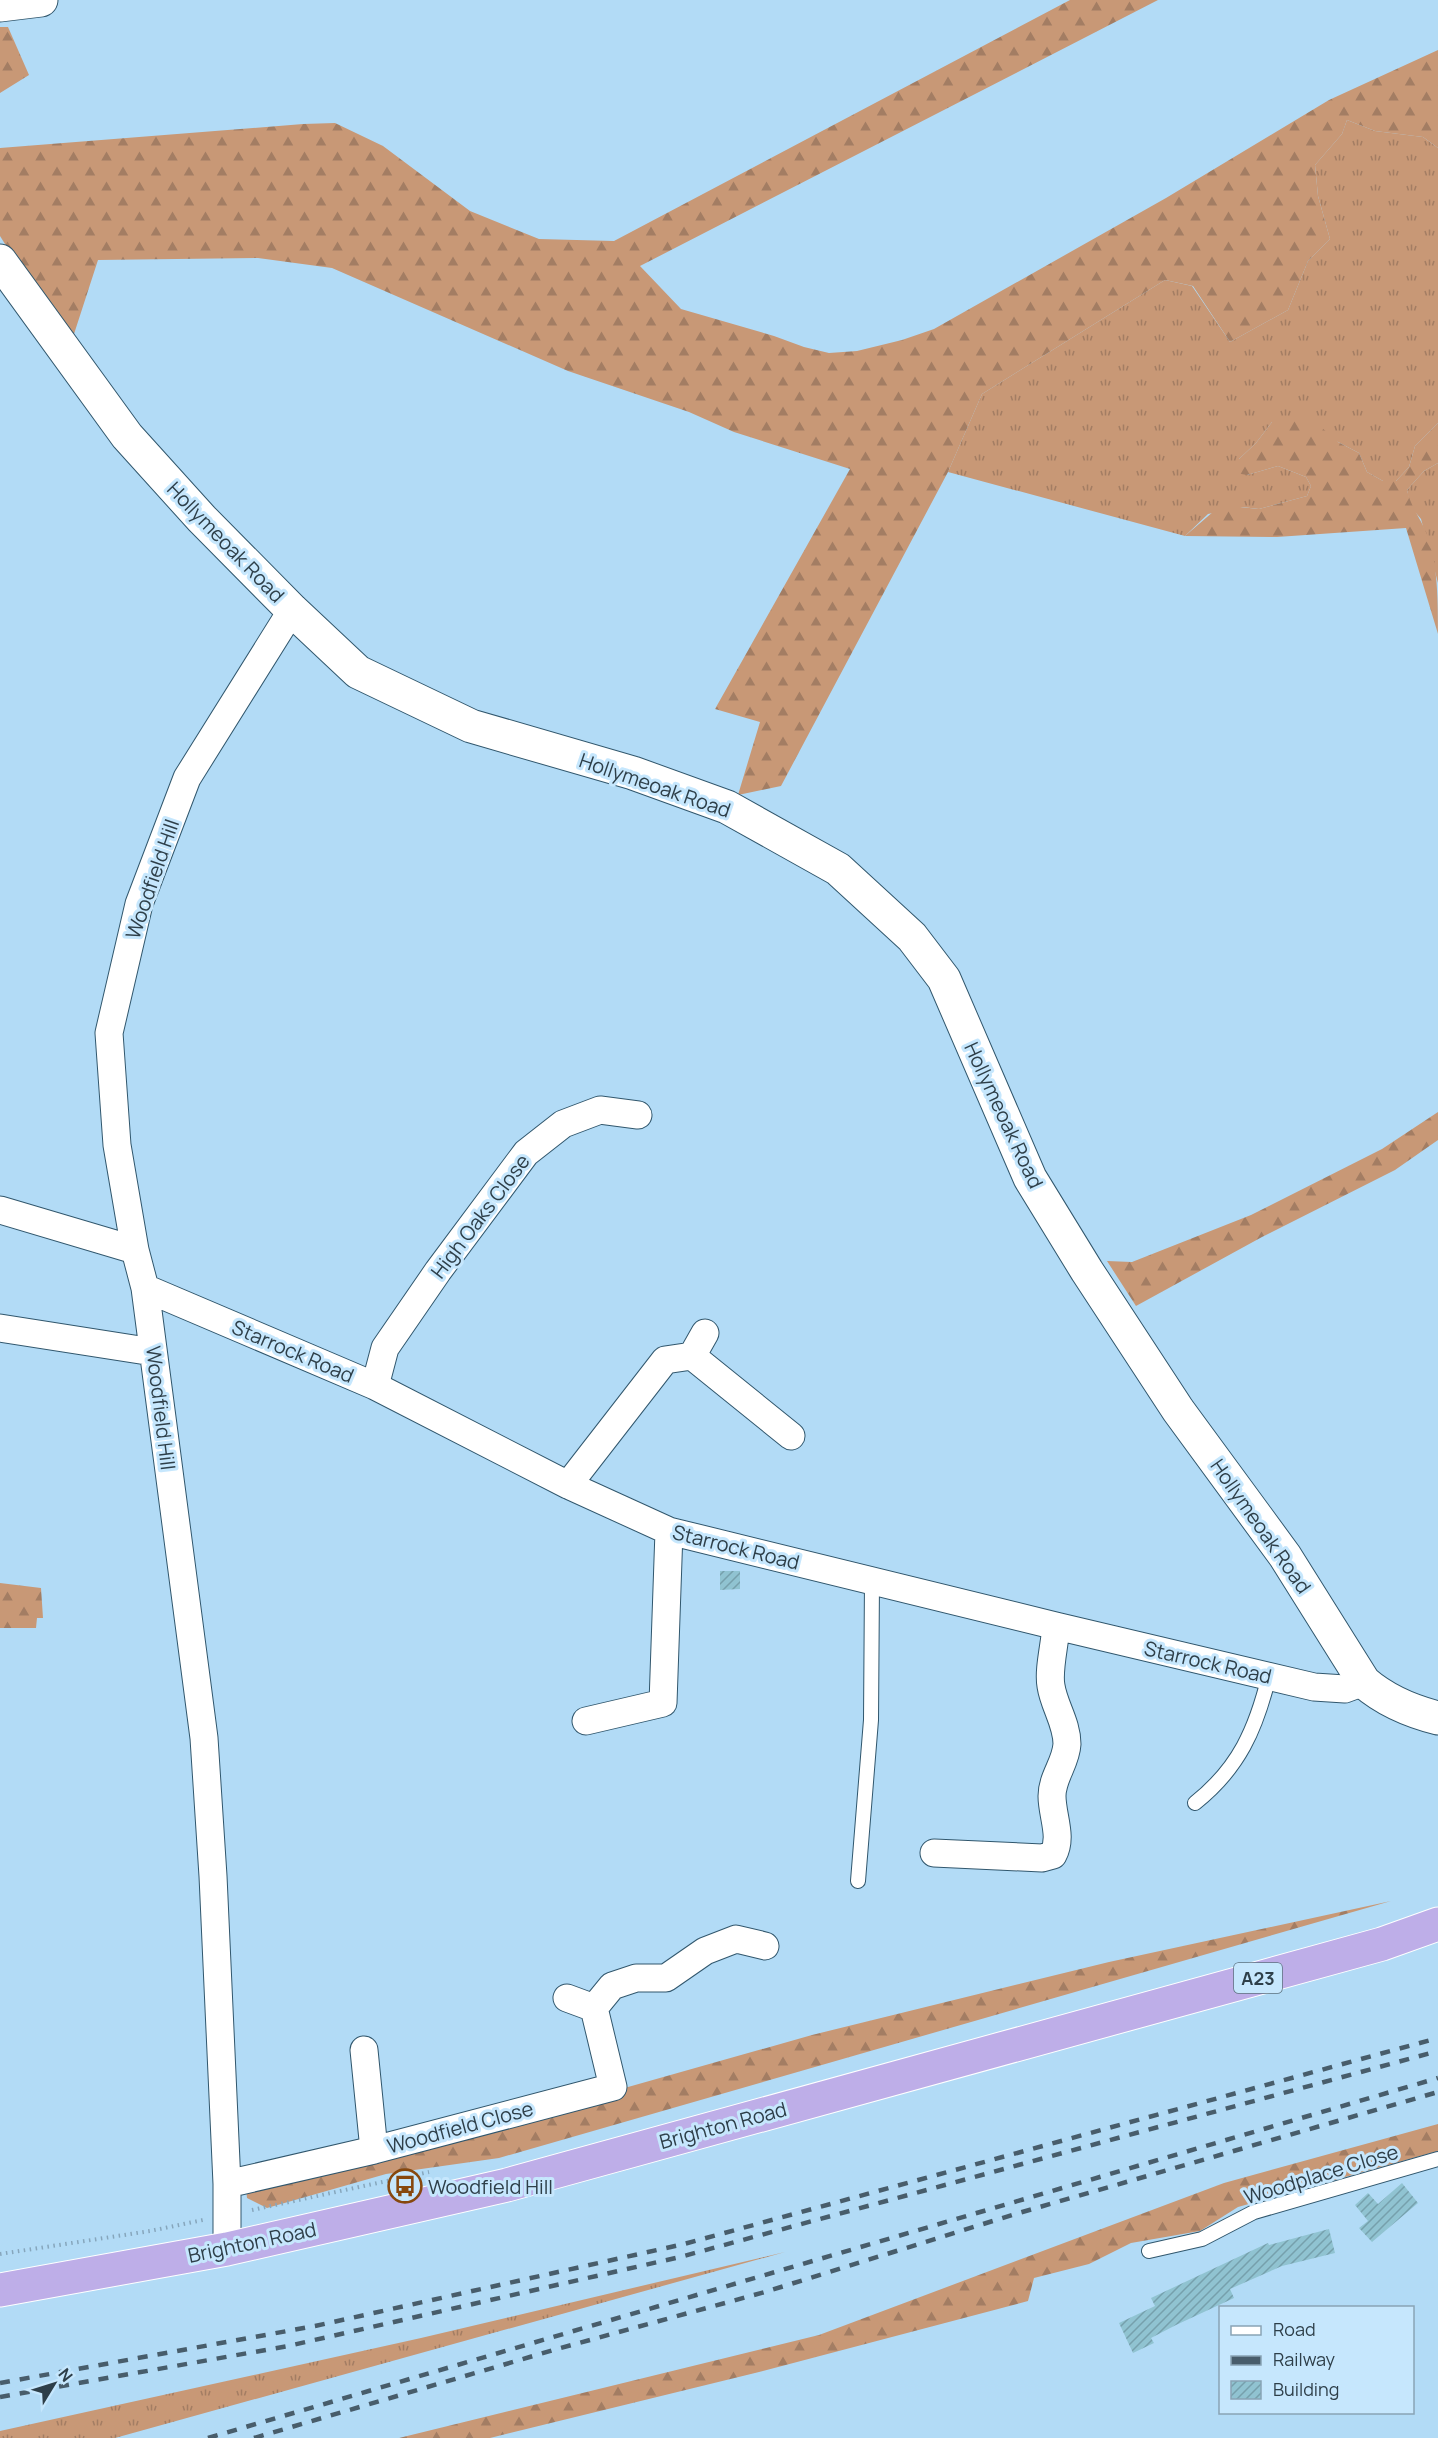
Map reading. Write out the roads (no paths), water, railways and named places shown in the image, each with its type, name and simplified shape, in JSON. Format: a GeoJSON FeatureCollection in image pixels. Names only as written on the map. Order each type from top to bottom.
{"type":"FeatureCollection","features":[{"type":"Feature","properties":{"kind":"highway","name":"Brighton Road"},"geometry":{"type":"LineString","coordinates":[[0,2290],[227,2249],[507,2185],[1382,1944],[1438,1924]]}},
{"type":"Feature","properties":{"kind":"street"},"geometry":{"type":"LineString","coordinates":[[0,5],[41,0]]}},
{"type":"Feature","properties":{"kind":"street","name":"Hollymeoak Road"},"geometry":{"type":"LineString","coordinates":[[0,261],[128,436],[202,519],[292,610],[358,672],[471,726],[633,773],[727,807],[838,869],[912,937],[944,979],[1030,1178],[1087,1271],[1172,1400],[1284,1556],[1364,1682],[1382,1697],[1417,1713],[1438,1718]]}},
{"type":"Feature","properties":{"kind":"street","name":"Woodfield Hill"},"geometry":{"type":"LineString","coordinates":[[227,2249],[227,2184],[213,1876],[204,1738],[145,1288],[135,1250],[117,1145],[109,1033],[139,904],[187,778],[292,610]]}},
{"type":"Feature","properties":{"kind":"street","name":"High Oaks Close"},"geometry":{"type":"LineString","coordinates":[[375,1386],[385,1348],[438,1270],[526,1153],[563,1124],[600,1110],[638,1115]]}},
{"type":"Feature","properties":{"kind":"street"},"geometry":{"type":"LineString","coordinates":[[0,1210],[135,1250]]}},
{"type":"Feature","properties":{"kind":"street","name":"Starrock Road"},"geometry":{"type":"LineString","coordinates":[[145,1288],[375,1386],[568,1485],[669,1531],[1314,1687],[1345,1689],[1364,1682]]}},
{"type":"Feature","properties":{"kind":"street"},"geometry":{"type":"LineString","coordinates":[[0,1328],[153,1352]]}},
{"type":"Feature","properties":{"kind":"street"},"geometry":{"type":"LineString","coordinates":[[568,1485],[665,1360],[698,1345],[790,1436]]}},
{"type":"Feature","properties":{"kind":"street"},"geometry":{"type":"LineString","coordinates":[[586,1721],[663,1702],[669,1531]]}},
{"type":"Feature","properties":{"kind":"street"},"geometry":{"type":"LineString","coordinates":[[934,1853],[1042,1858],[1053,1855],[1058,1846],[1052,1797],[1054,1779],[1065,1757],[1067,1746],[1066,1732],[1051,1685],[1056,1626]]}},
{"type":"Feature","properties":{"kind":"street"},"geometry":{"type":"LineString","coordinates":[[567,1998],[594,2008],[612,1986],[636,1978],[666,1978],[705,1951],[736,1939],[765,1946]]}},
{"type":"Feature","properties":{"kind":"street","name":"Woodfield Close"},"geometry":{"type":"LineString","coordinates":[[227,2184],[374,2150],[613,2087],[594,2008]]}},
{"type":"Feature","properties":{"kind":"street"},"geometry":{"type":"LineString","coordinates":[[364,2050],[374,2150]]}},
{"type":"Feature","properties":{"kind":"lane"},"geometry":{"type":"LineString","coordinates":[[858,1881],[871,1720],[872,1581]]}},
{"type":"Feature","properties":{"kind":"lane"},"geometry":{"type":"LineString","coordinates":[[1195,1803],[1220,1780],[1248,1741],[1258,1718],[1269,1676]]}},
{"type":"Feature","properties":{"kind":"lane","name":"Woodplace Close"},"geometry":{"type":"LineString","coordinates":[[1149,2251],[1202,2239],[1254,2212],[1438,2160]]}},
{"type":"Feature","properties":{"kind":"railway"},"geometry":{"type":"LineString","coordinates":[[0,2383],[315,2326],[684,2244],[1438,2038]]}},
{"type":"Feature","properties":{"kind":"railway"},"geometry":{"type":"LineString","coordinates":[[0,2397],[288,2346],[680,2257],[1438,2051]]}},
{"type":"Feature","properties":{"kind":"railway"},"geometry":{"type":"LineString","coordinates":[[208,2438],[1438,2078]]}},
{"type":"Feature","properties":{"kind":"railway"},"geometry":{"type":"LineString","coordinates":[[254,2438],[557,2349],[765,2292],[1012,2215],[1438,2092]]}},
{"type":"Feature","properties":{"kind":"place","name":"Woodfield Hill"},"geometry":{"type":"Point","coordinates":[405,2186]}}]}
